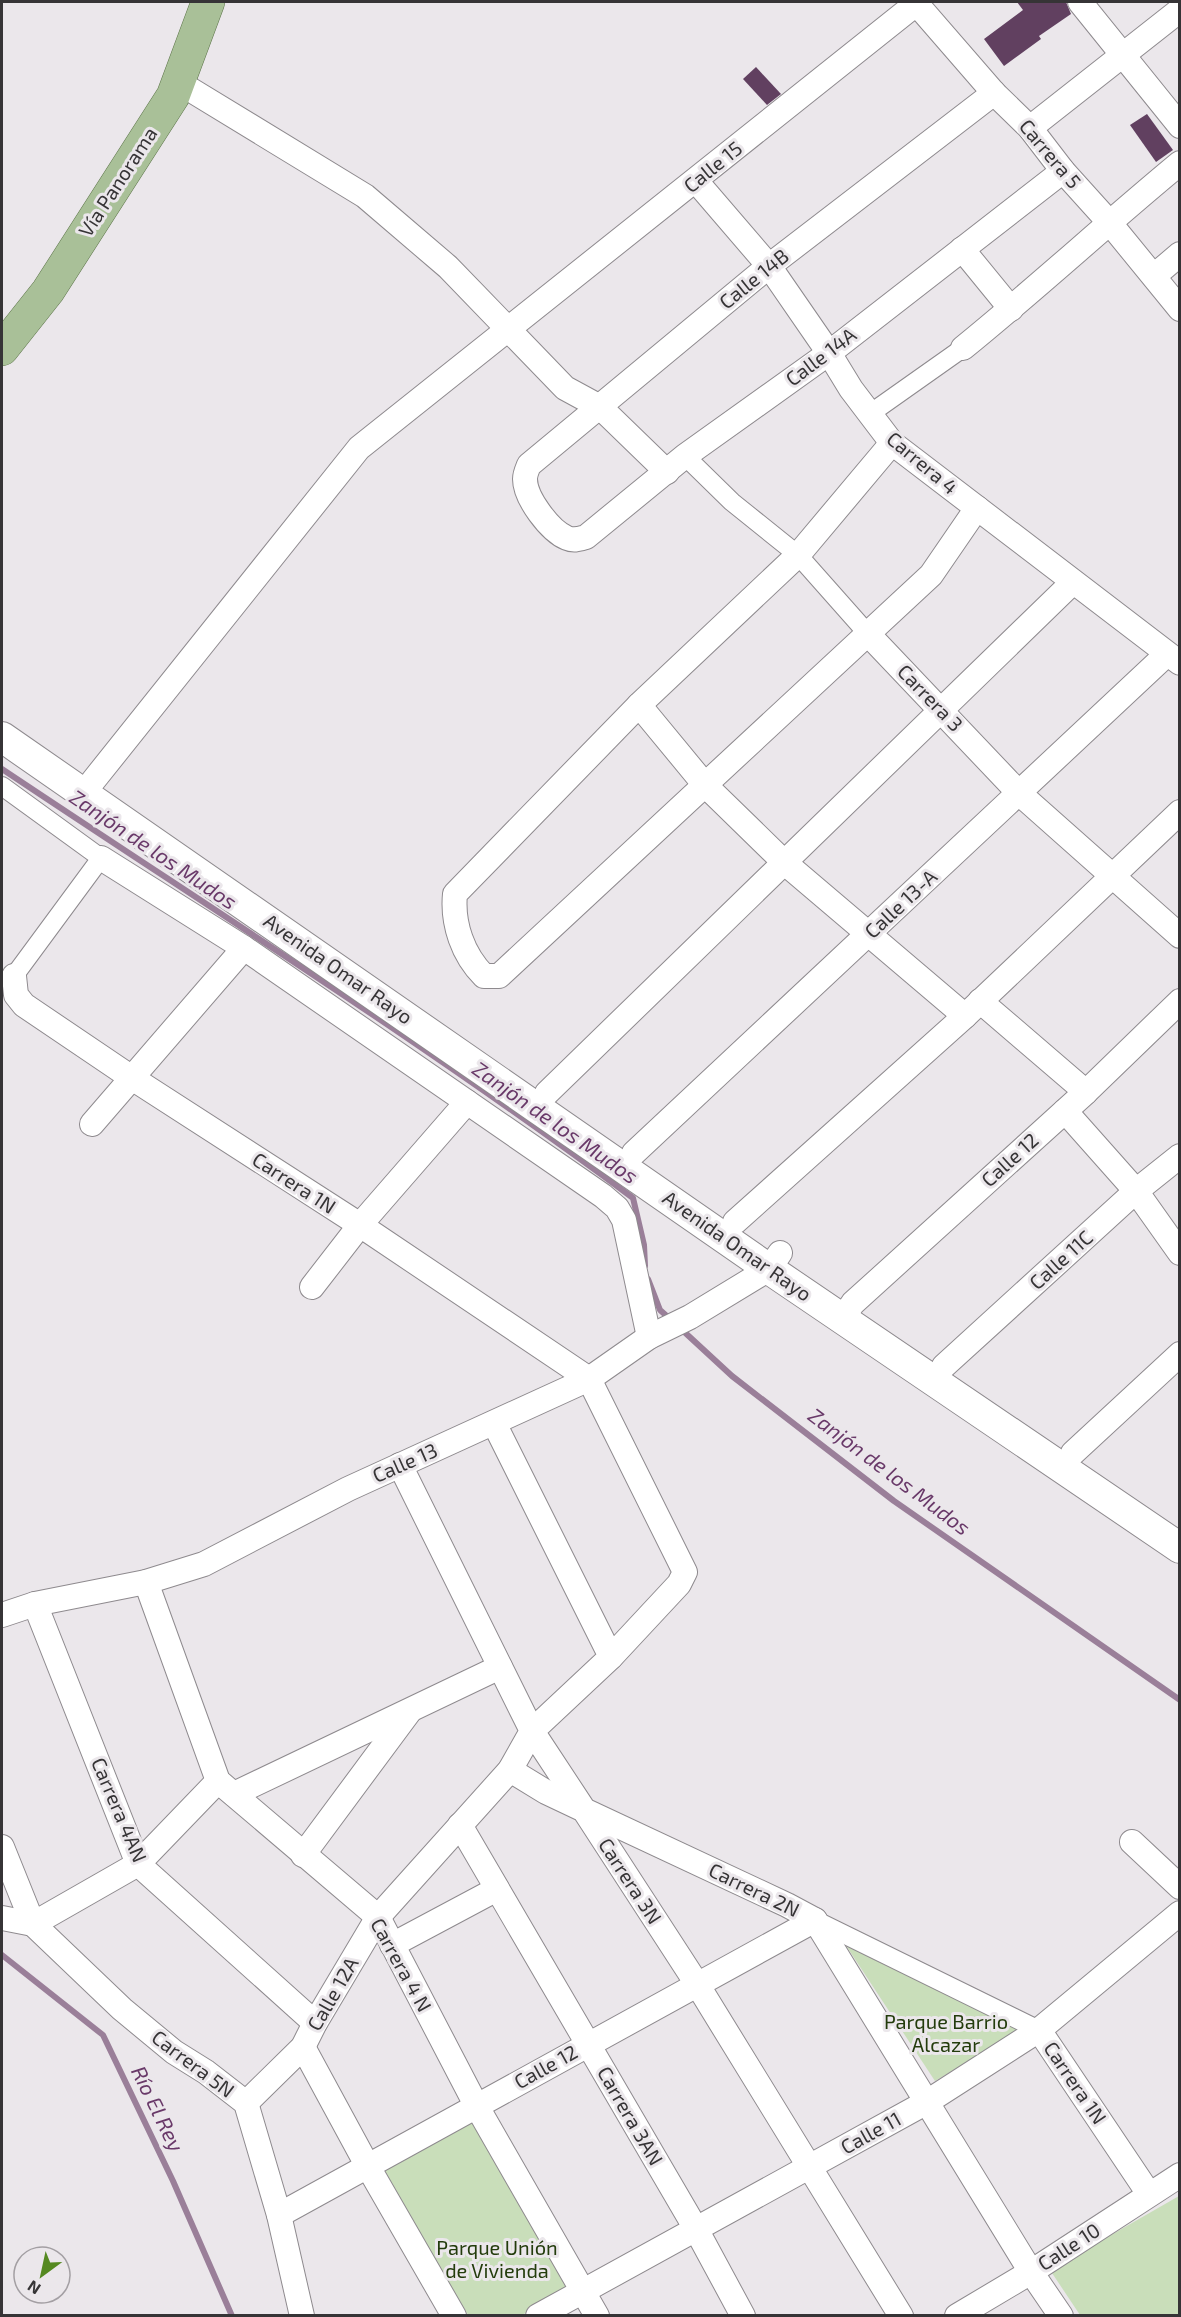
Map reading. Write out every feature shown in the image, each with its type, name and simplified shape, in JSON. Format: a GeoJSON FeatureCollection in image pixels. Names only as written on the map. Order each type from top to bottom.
{"type":"FeatureCollection","features":[{"type":"Feature","properties":{"kind":"main road","name":"Vía Panorama"},"geometry":{"type":"LineString","coordinates":[[2,349],[48,291],[173,96],[208,2]]}},
{"type":"Feature","properties":{"kind":"street","name":"Carrera 5"},"geometry":{"type":"LineString","coordinates":[[916,2],[994,93],[1030,128],[1063,171],[1109,222],[1179,309]]}},
{"type":"Feature","properties":{"kind":"street","name":"Calle 15"},"geometry":{"type":"LineString","coordinates":[[93,780],[359,448],[696,181],[916,2]]}},
{"type":"Feature","properties":{"kind":"street"},"geometry":{"type":"LineString","coordinates":[[1080,2],[1179,126]]}},
{"type":"Feature","properties":{"kind":"street"},"geometry":{"type":"LineString","coordinates":[[1030,128],[1179,10]]}},
{"type":"Feature","properties":{"kind":"street","name":"Carrera 3"},"geometry":{"type":"LineString","coordinates":[[178,82],[364,196],[448,267],[565,388],[600,407],[676,464],[732,502],[798,555],[1020,794],[1179,936]]}},
{"type":"Feature","properties":{"kind":"street","name":"Calle 14B"},"geometry":{"type":"LineString","coordinates":[[576,540],[566,538],[545,520],[534,504],[525,476],[529,465],[769,266],[994,93]]}},
{"type":"Feature","properties":{"kind":"street"},"geometry":{"type":"LineString","coordinates":[[871,413],[963,348],[1179,163]]}},
{"type":"Feature","properties":{"kind":"street","name":"Calle 14A"},"geometry":{"type":"LineString","coordinates":[[576,540],[586,537],[676,464],[829,353],[1063,171]]}},
{"type":"Feature","properties":{"kind":"street","name":"Carrera 4"},"geometry":{"type":"LineString","coordinates":[[696,181],[769,266],[851,389],[892,443],[1173,659]]}},
{"type":"Feature","properties":{"kind":"street"},"geometry":{"type":"LineString","coordinates":[[962,249],[1011,309]]}},
{"type":"Feature","properties":{"kind":"street"},"geometry":{"type":"LineString","coordinates":[[1154,276],[1179,254]]}},
{"type":"Feature","properties":{"kind":"street"},"geometry":{"type":"LineString","coordinates":[[892,443],[798,555],[639,705],[455,894],[456,927],[474,966],[484,976],[499,976],[931,575],[977,508]]}},
{"type":"Feature","properties":{"kind":"street"},"geometry":{"type":"LineString","coordinates":[[547,1093],[1073,582]]}},
{"type":"Feature","properties":{"kind":"street","name":"Calle 13-A"},"geometry":{"type":"LineString","coordinates":[[634,1153],[1020,794],[1173,659]]}},
{"type":"Feature","properties":{"kind":"street"},"geometry":{"type":"LineString","coordinates":[[639,705],[705,785],[785,863],[869,934],[1086,1092]]}},
{"type":"Feature","properties":{"kind":"street","name":"Avenida Omar Rayo"},"geometry":{"type":"LineString","coordinates":[[2,715],[735,1222],[774,1261]]}},
{"type":"Feature","properties":{"kind":"street","name":"Avenida Omar Rayo"},"geometry":{"type":"LineString","coordinates":[[2,736],[848,1311],[1179,1548]]}},
{"type":"Feature","properties":{"kind":"street"},"geometry":{"type":"LineString","coordinates":[[2,786],[101,858],[244,948],[603,1196],[617,1208],[624,1220],[669,1327]]}},
{"type":"Feature","properties":{"kind":"street"},"geometry":{"type":"LineString","coordinates":[[735,1222],[972,1008],[1179,812]]}},
{"type":"Feature","properties":{"kind":"street"},"geometry":{"type":"LineString","coordinates":[[14,976],[101,858]]}},
{"type":"Feature","properties":{"kind":"street"},"geometry":{"type":"LineString","coordinates":[[92,1124],[244,948]]}},
{"type":"Feature","properties":{"kind":"street","name":"Carrera 1N"},"geometry":{"type":"LineString","coordinates":[[14,976],[16,995],[24,1005],[589,1379]]}},
{"type":"Feature","properties":{"kind":"street","name":"Calle 12"},"geometry":{"type":"LineString","coordinates":[[848,1311],[1086,1092],[1179,1001]]}},
{"type":"Feature","properties":{"kind":"street"},"geometry":{"type":"LineString","coordinates":[[312,1287],[360,1226],[467,1102]]}},
{"type":"Feature","properties":{"kind":"street"},"geometry":{"type":"LineString","coordinates":[[1065,1111],[1136,1191],[1179,1253]]}},
{"type":"Feature","properties":{"kind":"street","name":"Calle 11C"},"geometry":{"type":"LineString","coordinates":[[944,1366],[1136,1191],[1179,1156]]}},
{"type":"Feature","properties":{"kind":"street","name":"Calle 13"},"geometry":{"type":"LineString","coordinates":[[2,1615],[35,1604],[146,1582],[204,1564],[348,1489],[589,1379],[774,1261]]}},
{"type":"Feature","properties":{"kind":"street","name":"Avenida Omar Rayo"},"geometry":{"type":"LineString","coordinates":[[848,1311],[944,1366],[1179,1526]]}},
{"type":"Feature","properties":{"kind":"street"},"geometry":{"type":"LineString","coordinates":[[1073,1453],[1179,1354]]}},
{"type":"Feature","properties":{"kind":"street"},"geometry":{"type":"LineString","coordinates":[[584,1810],[546,1792],[510,1770],[532,1731],[611,1657],[679,1584],[685,1572],[589,1379]]}},
{"type":"Feature","properties":{"kind":"street"},"geometry":{"type":"LineString","coordinates":[[494,1423],[611,1657]]}},
{"type":"Feature","properties":{"kind":"street"},"geometry":{"type":"LineString","coordinates":[[400,1465],[532,1731],[584,1810]]}},
{"type":"Feature","properties":{"kind":"street","name":"Carrera 4 N"},"geometry":{"type":"LineString","coordinates":[[146,1582],[226,1788],[378,1917],[476,2105],[597,2316]]}},
{"type":"Feature","properties":{"kind":"street","name":"Carrera 4AN"},"geometry":{"type":"LineString","coordinates":[[35,1604],[138,1864],[315,2023]]}},
{"type":"Feature","properties":{"kind":"street"},"geometry":{"type":"LineString","coordinates":[[2,1918],[33,1924],[138,1864],[226,1788],[412,1709],[500,1667]]}},
{"type":"Feature","properties":{"kind":"street"},"geometry":{"type":"LineString","coordinates":[[303,1855],[412,1709]]}},
{"type":"Feature","properties":{"kind":"street","name":"Calle 12A"},"geometry":{"type":"LineString","coordinates":[[246,2103],[303,2047],[378,1917],[510,1770]]}},
{"type":"Feature","properties":{"kind":"street","name":"Carrera 2N"},"geometry":{"type":"LineString","coordinates":[[584,1810],[815,1920],[1031,2272],[1061,2316]]}},
{"type":"Feature","properties":{"kind":"street","name":"Carrera 3N"},"geometry":{"type":"LineString","coordinates":[[584,1810],[697,1984],[901,2316]]}},
{"type":"Feature","properties":{"kind":"street","name":"Carrera 3AN"},"geometry":{"type":"LineString","coordinates":[[460,1825],[696,2229],[743,2316]]}},
{"type":"Feature","properties":{"kind":"street"},"geometry":{"type":"LineString","coordinates":[[1132,1842],[1179,1887]]}},
{"type":"Feature","properties":{"kind":"street"},"geometry":{"type":"LineString","coordinates":[[2,1847],[33,1924]]}},
{"type":"Feature","properties":{"kind":"street"},"geometry":{"type":"LineString","coordinates":[[392,1945],[496,1889]]}},
{"type":"Feature","properties":{"kind":"street","name":"Calle 11"},"geometry":{"type":"LineString","coordinates":[[538,2316],[927,2102],[1039,2030],[1179,1913]]}},
{"type":"Feature","properties":{"kind":"street","name":"Carrera 1N"},"geometry":{"type":"LineString","coordinates":[[815,1920],[1039,2030],[1149,2194]]}},
{"type":"Feature","properties":{"kind":"street","name":"Calle 12"},"geometry":{"type":"LineString","coordinates":[[279,2215],[815,1920]]}},
{"type":"Feature","properties":{"kind":"street","name":"Carrera 5N"},"geometry":{"type":"LineString","coordinates":[[33,1924],[122,2009],[174,2052],[206,2072],[246,2103],[279,2215],[302,2316]]}},
{"type":"Feature","properties":{"kind":"street"},"geometry":{"type":"LineString","coordinates":[[303,2047],[367,2165],[454,2316]]}},
{"type":"Feature","properties":{"kind":"street","name":"Calle 10"},"geometry":{"type":"LineString","coordinates":[[957,2316],[1031,2272],[1179,2175]]}},
{"type":"Feature","properties":{"kind":"green space","name":"Parque Barrio Alcazar"},"geometry":{"type":"Polygon","coordinates":[[[845,1944],[1021,2030],[935,2081],[845,1944]]]}},
{"type":"Feature","properties":{"kind":"green space","name":"Parque Unión de Vivienda"},"geometry":{"type":"Polygon","coordinates":[[[475,2116],[574,2286],[522,2315],[468,2315],[382,2168],[475,2116]]]}},
{"type":"Feature","properties":{"kind":"green space"},"geometry":{"type":"Polygon","coordinates":[[[1179,2196],[1179,2315],[1080,2315],[1050,2270],[1179,2196]]]}},
{"type":"Feature","properties":{"kind":"building"},"geometry":{"type":"Polygon","coordinates":[[[1017,2],[1066,2],[1071,14],[1039,36],[1041,39],[1004,66],[984,39],[1023,10],[1017,2]]]}},
{"type":"Feature","properties":{"kind":"building"},"geometry":{"type":"Polygon","coordinates":[[[756,67],[781,94],[767,105],[743,79],[756,67]]]}},
{"type":"Feature","properties":{"kind":"building"},"geometry":{"type":"Polygon","coordinates":[[[1147,114],[1173,150],[1156,162],[1130,125],[1147,114]]]}},
{"type":"Feature","properties":{"kind":"waterway","name":"Zanjón de los Mudos"},"geometry":{"type":"LineString","coordinates":[[2,769],[320,979],[478,1087],[633,1198],[644,1245],[645,1266]]}},
{"type":"Feature","properties":{"kind":"waterway","name":"Zanjón de los Mudos"},"geometry":{"type":"LineString","coordinates":[[648,1279],[660,1310],[670,1319]]}},
{"type":"Feature","properties":{"kind":"waterway","name":"Zanjón de los Mudos"},"geometry":{"type":"LineString","coordinates":[[680,1328],[732,1376],[894,1501],[1180,1700]]}},
{"type":"Feature","properties":{"kind":"waterway","name":"Río El Rey"},"geometry":{"type":"LineString","coordinates":[[2,1955],[103,2035],[173,2181],[232,2316]]}}]}
